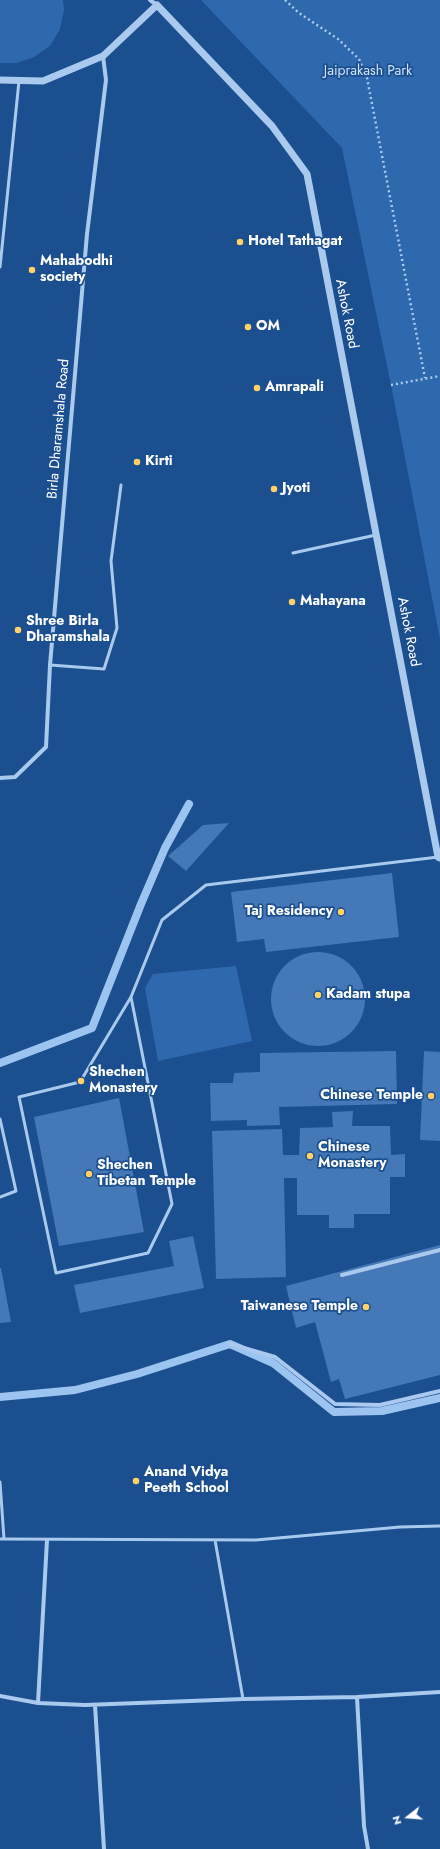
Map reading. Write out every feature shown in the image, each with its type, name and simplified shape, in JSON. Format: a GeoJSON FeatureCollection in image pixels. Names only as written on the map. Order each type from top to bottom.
{"type":"FeatureCollection","features":[{"type":"Feature","properties":{"kind":"street"},"geometry":{"type":"LineString","coordinates":[[0,80],[43,80],[103,56],[157,5],[150,0]]}},
{"type":"Feature","properties":{"kind":"street","name":"Ashok Road"},"geometry":{"type":"LineString","coordinates":[[157,5],[272,126],[306,174],[439,857]]}},
{"type":"Feature","properties":{"kind":"street","name":"Birla Dharamshala Road"},"geometry":{"type":"LineString","coordinates":[[0,778],[15,777],[46,747],[50,665],[87,234],[106,80],[103,56]]}},
{"type":"Feature","properties":{"kind":"street"},"geometry":{"type":"LineString","coordinates":[[342,1275],[440,1250]]}},
{"type":"Feature","properties":{"kind":"street"},"geometry":{"type":"LineString","coordinates":[[230,1344],[275,1358],[335,1404],[380,1405],[440,1391]]}},
{"type":"Feature","properties":{"kind":"street"},"geometry":{"type":"LineString","coordinates":[[38,1703],[47,1540]]}},
{"type":"Feature","properties":{"kind":"street"},"geometry":{"type":"LineString","coordinates":[[0,1696],[38,1703],[94,1704],[357,1697],[440,1692]]}},
{"type":"Feature","properties":{"kind":"street"},"geometry":{"type":"LineString","coordinates":[[357,1697],[364,1826],[368,1849]]}},
{"type":"Feature","properties":{"kind":"street"},"geometry":{"type":"LineString","coordinates":[[94,1704],[104,1849]]}},
{"type":"Feature","properties":{"kind":"lane"},"geometry":{"type":"LineString","coordinates":[[0,267],[19,80]]}},
{"type":"Feature","properties":{"kind":"lane"},"geometry":{"type":"LineString","coordinates":[[50,665],[104,668],[117,628],[111,561],[120,484]]}},
{"type":"Feature","properties":{"kind":"lane"},"geometry":{"type":"LineString","coordinates":[[292,553],[376,535]]}},
{"type":"Feature","properties":{"kind":"lane"},"geometry":{"type":"LineString","coordinates":[[131,996],[172,1204],[148,1253],[56,1273],[18,1097],[80,1082],[131,996],[162,920],[206,885],[439,857]]}},
{"type":"Feature","properties":{"kind":"lane"},"geometry":{"type":"LineString","coordinates":[[0,1119],[16,1191],[0,1197]]}},
{"type":"Feature","properties":{"kind":"lane"},"geometry":{"type":"LineString","coordinates":[[0,1482],[2,1539],[256,1540],[392,1528],[440,1526]]}},
{"type":"Feature","properties":{"kind":"lane"},"geometry":{"type":"LineString","coordinates":[[215,1540],[243,1699]]}},
{"type":"Feature","properties":{"kind":"path"},"geometry":{"type":"LineString","coordinates":[[285,0],[299,13],[338,39],[359,58],[367,78],[425,378]]}},
{"type":"Feature","properties":{"kind":"path"},"geometry":{"type":"LineString","coordinates":[[391,385],[440,376]]}},
{"type":"Feature","properties":{"kind":"green space"},"geometry":{"type":"Polygon","coordinates":[[[0,0],[63,0],[64,10],[60,29],[50,46],[34,57],[17,63],[0,63],[0,0]]]}},
{"type":"Feature","properties":{"kind":"green space","name":"Jaiprakash Park"},"geometry":{"type":"Polygon","coordinates":[[[201,0],[440,0],[440,639],[391,385],[342,148],[201,0]]]}},
{"type":"Feature","properties":{"kind":"green space"},"geometry":{"type":"Polygon","coordinates":[[[236,966],[252,1041],[158,1061],[145,988],[153,974],[236,966]]]}},
{"type":"Feature","properties":{"kind":"building"},"geometry":{"type":"Polygon","coordinates":[[[229,823],[186,871],[168,856],[203,825],[229,823]]]}},
{"type":"Feature","properties":{"kind":"building"},"geometry":{"type":"Polygon","coordinates":[[[392,873],[399,937],[266,952],[264,939],[237,942],[231,892],[392,873]]]}},
{"type":"Feature","properties":{"kind":"building","name":"Kadam stupa"},"geometry":{"type":"Polygon","coordinates":[[[318,952],[336,956],[351,966],[361,981],[365,999],[361,1017],[351,1032],[336,1042],[318,1046],[300,1042],[285,1032],[275,1017],[271,999],[275,981],[285,966],[300,956],[318,952]]]}},
{"type":"Feature","properties":{"kind":"building"},"geometry":{"type":"Polygon","coordinates":[[[396,1051],[397,1104],[279,1107],[280,1125],[247,1126],[247,1120],[211,1121],[210,1083],[233,1083],[234,1073],[260,1072],[260,1053],[396,1051]]]}},
{"type":"Feature","properties":{"kind":"building","name":"Chinese Temple"},"geometry":{"type":"Polygon","coordinates":[[[424,1051],[440,1052],[440,1141],[420,1140],[424,1051]]]}},
{"type":"Feature","properties":{"kind":"building","name":"Shechen Tibetan Temple"},"geometry":{"type":"Polygon","coordinates":[[[119,1098],[144,1232],[59,1246],[34,1117],[119,1098]]]}},
{"type":"Feature","properties":{"kind":"building"},"geometry":{"type":"Polygon","coordinates":[[[353,1111],[352,1126],[390,1126],[391,1155],[405,1154],[405,1177],[390,1177],[390,1214],[354,1214],[354,1228],[329,1228],[329,1215],[297,1215],[297,1178],[284,1178],[286,1277],[216,1279],[212,1131],[282,1129],[283,1155],[299,1155],[300,1128],[333,1127],[332,1112],[353,1111]]]}},
{"type":"Feature","properties":{"kind":"building"},"geometry":{"type":"Polygon","coordinates":[[[193,1236],[204,1288],[80,1313],[74,1285],[174,1266],[169,1241],[193,1236]]]}},
{"type":"Feature","properties":{"kind":"building","name":"Taiwanese Temple"},"geometry":{"type":"Polygon","coordinates":[[[440,1245],[440,1375],[345,1399],[339,1379],[331,1382],[315,1322],[296,1328],[286,1286],[440,1245]]]}},
{"type":"Feature","properties":{"kind":"building"},"geometry":{"type":"Polygon","coordinates":[[[1,1268],[11,1322],[0,1323],[1,1268]]]}},
{"type":"Feature","properties":{"kind":"waterway"},"geometry":{"type":"LineString","coordinates":[[0,1063],[92,1028],[165,848],[189,804]]}},
{"type":"Feature","properties":{"kind":"waterway"},"geometry":{"type":"LineString","coordinates":[[0,1397],[75,1390],[137,1374],[230,1344],[273,1363],[334,1412],[382,1411],[440,1398]]}},
{"type":"Feature","properties":{"kind":"place","name":"Hotel Tathagat"},"geometry":{"type":"Point","coordinates":[240,242]}},
{"type":"Feature","properties":{"kind":"place","name":"Mahabodhi society"},"geometry":{"type":"Point","coordinates":[32,270]}},
{"type":"Feature","properties":{"kind":"place","name":"OM"},"geometry":{"type":"Point","coordinates":[248,327]}},
{"type":"Feature","properties":{"kind":"place","name":"Amrapali"},"geometry":{"type":"Point","coordinates":[257,388]}},
{"type":"Feature","properties":{"kind":"place","name":"Kirti"},"geometry":{"type":"Point","coordinates":[137,462]}},
{"type":"Feature","properties":{"kind":"place","name":"Jyoti"},"geometry":{"type":"Point","coordinates":[274,489]}},
{"type":"Feature","properties":{"kind":"place","name":"Mahayana"},"geometry":{"type":"Point","coordinates":[292,602]}},
{"type":"Feature","properties":{"kind":"place","name":"Shree Birla Dharamshala"},"geometry":{"type":"Point","coordinates":[18,630]}},
{"type":"Feature","properties":{"kind":"place","name":"Taj Residency"},"geometry":{"type":"Point","coordinates":[341,912]}},
{"type":"Feature","properties":{"kind":"place","name":"Kadam stupa"},"geometry":{"type":"Point","coordinates":[318,995]}},
{"type":"Feature","properties":{"kind":"place","name":"Shechen Monastery"},"geometry":{"type":"Point","coordinates":[81,1081]}},
{"type":"Feature","properties":{"kind":"place","name":"Chinese Temple"},"geometry":{"type":"Point","coordinates":[431,1096]}},
{"type":"Feature","properties":{"kind":"place","name":"Chinese Monastery"},"geometry":{"type":"Point","coordinates":[310,1156]}},
{"type":"Feature","properties":{"kind":"place","name":"Shechen Tibetan Temple"},"geometry":{"type":"Point","coordinates":[89,1174]}},
{"type":"Feature","properties":{"kind":"place","name":"Taiwanese Temple"},"geometry":{"type":"Point","coordinates":[366,1307]}},
{"type":"Feature","properties":{"kind":"place","name":"Anand Vidya Peeth School"},"geometry":{"type":"Point","coordinates":[136,1481]}}]}
